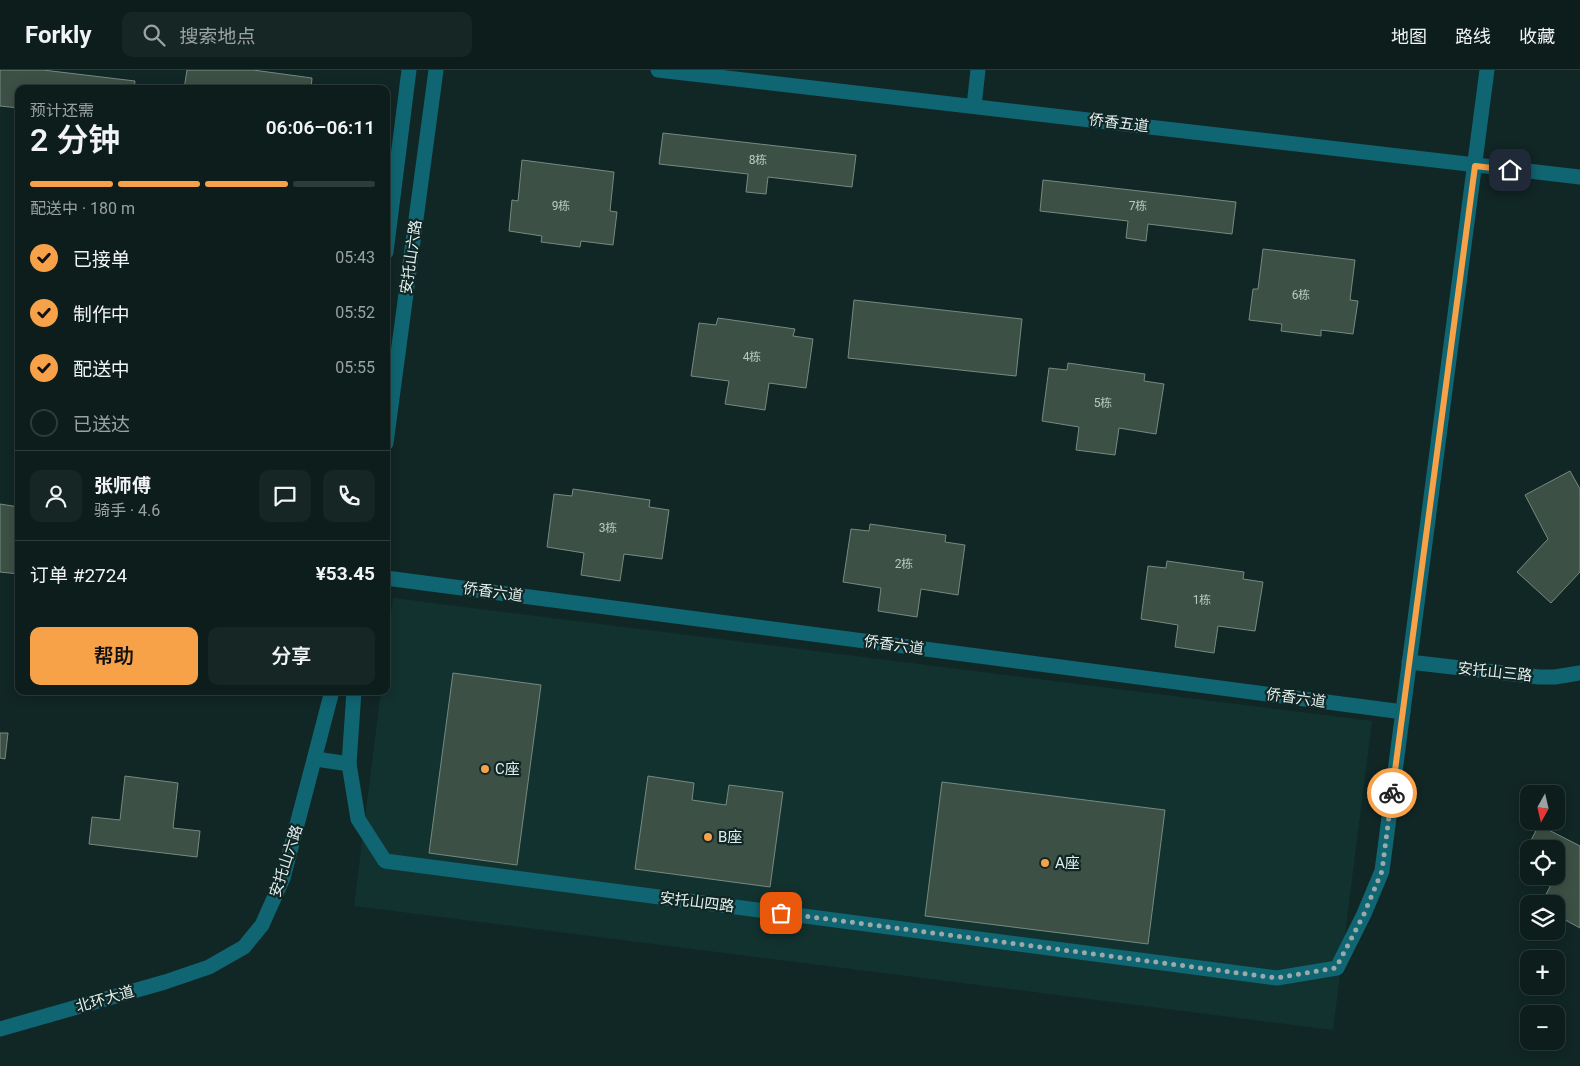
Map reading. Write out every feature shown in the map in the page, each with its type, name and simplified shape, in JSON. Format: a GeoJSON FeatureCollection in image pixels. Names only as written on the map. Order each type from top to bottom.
{"type":"FeatureCollection","features":[{"type":"Feature","properties":{"kind":"street","name":"安托山六路"},"geometry":{"type":"LineString","coordinates":[[390,220],[409,70]]}},
{"type":"Feature","properties":{"kind":"street","name":"安托山六路"},"geometry":{"type":"LineString","coordinates":[[390,413],[436,70]]}},
{"type":"Feature","properties":{"kind":"street","name":"侨香五道"},"geometry":{"type":"LineString","coordinates":[[658,70],[1580,177]]}},
{"type":"Feature","properties":{"kind":"street"},"geometry":{"type":"LineString","coordinates":[[974,106],[978,70]]}},
{"type":"Feature","properties":{"kind":"street","name":"安托山四路"},"geometry":{"type":"LineString","coordinates":[[349,764],[358,819],[385,862],[1277,978],[1336,968],[1364,914],[1382,871],[1487,70]]}},
{"type":"Feature","properties":{"kind":"street","name":"侨香六道"},"geometry":{"type":"LineString","coordinates":[[390,579],[1403,712]]}},
{"type":"Feature","properties":{"kind":"street","name":"安托山三路"},"geometry":{"type":"LineString","coordinates":[[1409,662],[1540,677],[1580,673]]}},
{"type":"Feature","properties":{"kind":"street","name":"安托山六路"},"geometry":{"type":"LineString","coordinates":[[209,967],[244,947],[262,925],[283,878],[316,759],[331,695]]}},
{"type":"Feature","properties":{"kind":"street"},"geometry":{"type":"LineString","coordinates":[[316,759],[349,764],[354,695]]}},
{"type":"Feature","properties":{"kind":"street","name":"北环大道"},"geometry":{"type":"LineString","coordinates":[[0,1028],[165,982],[209,967]]}},
{"type":"Feature","properties":{"kind":"shaded area"},"geometry":{"type":"Polygon","coordinates":[[[393,598],[1372,721],[1333,1030],[354,906],[380,695],[390,695],[390,620],[393,598]]]}},
{"type":"Feature","properties":{"kind":"building"},"geometry":{"type":"Polygon","coordinates":[[[0,70],[43,70],[135,81],[134,85],[15,85],[15,108],[0,106],[0,70]]]}},
{"type":"Feature","properties":{"kind":"building"},"geometry":{"type":"Polygon","coordinates":[[[187,70],[253,70],[312,78],[311,85],[185,85],[187,70]]]}},
{"type":"Feature","properties":{"kind":"building"},"geometry":{"type":"Polygon","coordinates":[[[663,133],[856,155],[852,187],[768,177],[766,194],[746,192],[748,174],[659,164],[663,133]]]}},
{"type":"Feature","properties":{"kind":"building"},"geometry":{"type":"Polygon","coordinates":[[[522,160],[614,172],[610,211],[617,212],[613,245],[581,241],[580,247],[541,242],[542,236],[509,231],[512,200],[518,201],[522,160]]]}},
{"type":"Feature","properties":{"kind":"building"},"geometry":{"type":"Polygon","coordinates":[[[1043,180],[1236,202],[1232,234],[1148,224],[1146,241],[1126,238],[1128,221],[1040,211],[1043,180]]]}},
{"type":"Feature","properties":{"kind":"building"},"geometry":{"type":"Polygon","coordinates":[[[1263,249],[1355,260],[1350,300],[1358,301],[1353,334],[1321,330],[1321,336],[1281,331],[1282,324],[1249,320],[1253,289],[1258,289],[1263,249]]]}},
{"type":"Feature","properties":{"kind":"building"},"geometry":{"type":"Polygon","coordinates":[[[854,300],[1022,319],[1016,376],[848,358],[854,300]]]}},
{"type":"Feature","properties":{"kind":"building"},"geometry":{"type":"Polygon","coordinates":[[[718,318],[795,329],[793,336],[813,339],[806,388],[769,383],[765,410],[725,404],[729,381],[691,376],[699,323],[716,325],[718,318]]]}},
{"type":"Feature","properties":{"kind":"building"},"geometry":{"type":"Polygon","coordinates":[[[1068,363],[1145,374],[1144,381],[1164,384],[1156,434],[1119,428],[1115,455],[1076,450],[1079,427],[1042,421],[1049,368],[1067,370],[1068,363]]]}},
{"type":"Feature","properties":{"kind":"building"},"geometry":{"type":"Polygon","coordinates":[[[1570,471],[1580,489],[1580,572],[1551,603],[1517,572],[1548,539],[1525,495],[1570,471]]]}},
{"type":"Feature","properties":{"kind":"building"},"geometry":{"type":"Polygon","coordinates":[[[573,489],[650,500],[649,507],[669,510],[662,559],[624,554],[620,581],[581,575],[584,553],[547,547],[554,494],[572,496],[573,489]]]}},
{"type":"Feature","properties":{"kind":"building"},"geometry":{"type":"Polygon","coordinates":[[[0,504],[15,506],[15,574],[0,572],[0,504]]]}},
{"type":"Feature","properties":{"kind":"building"},"geometry":{"type":"Polygon","coordinates":[[[870,524],[946,535],[945,542],[965,545],[958,595],[921,589],[917,617],[878,611],[881,588],[843,582],[851,529],[869,531],[870,524]]]}},
{"type":"Feature","properties":{"kind":"building"},"geometry":{"type":"Polygon","coordinates":[[[1167,561],[1244,572],[1243,579],[1263,582],[1255,631],[1218,626],[1214,653],[1175,647],[1178,625],[1141,619],[1148,566],[1166,568],[1167,561]]]}},
{"type":"Feature","properties":{"kind":"building","name":"C座"},"geometry":{"type":"Polygon","coordinates":[[[453,673],[541,685],[517,865],[429,853],[453,673]]]}},
{"type":"Feature","properties":{"kind":"building"},"geometry":{"type":"Polygon","coordinates":[[[0,733],[8,733],[5,759],[0,758],[0,733]]]}},
{"type":"Feature","properties":{"kind":"building"},"geometry":{"type":"Polygon","coordinates":[[[125,776],[178,783],[173,828],[200,831],[197,857],[89,844],[92,817],[120,820],[125,776]]]}},
{"type":"Feature","properties":{"kind":"building","name":"B座"},"geometry":{"type":"Polygon","coordinates":[[[648,776],[694,783],[692,800],[726,805],[729,785],[783,792],[770,887],[635,869],[648,776]]]}},
{"type":"Feature","properties":{"kind":"building","name":"A座"},"geometry":{"type":"Polygon","coordinates":[[[942,782],[1165,810],[1148,944],[925,916],[942,782]]]}},
{"type":"Feature","properties":{"kind":"building"},"geometry":{"type":"Polygon","coordinates":[[[1536,830],[1549,830],[1580,846],[1580,928],[1565,920],[1565,895],[1546,895],[1551,885],[1565,885],[1565,840],[1531,840],[1536,830]]]}},
{"type":"Feature","properties":{"kind":"way so far"},"geometry":{"type":"LineString","coordinates":[[781,913],[1277,978],[1336,968],[1364,914],[1382,871],[1392,793]]}},
{"type":"Feature","properties":{"kind":"place","name":"C座"},"geometry":{"type":"Point","coordinates":[485,769]}},
{"type":"Feature","properties":{"kind":"place","name":"B座"},"geometry":{"type":"Point","coordinates":[708,837]}},
{"type":"Feature","properties":{"kind":"place","name":"A座"},"geometry":{"type":"Point","coordinates":[1045,863]}},
{"type":"Feature","properties":{"kind":"route"},"geometry":{"type":"LineString","coordinates":[[1392,793],[1475,166],[1510,170]]}}]}
